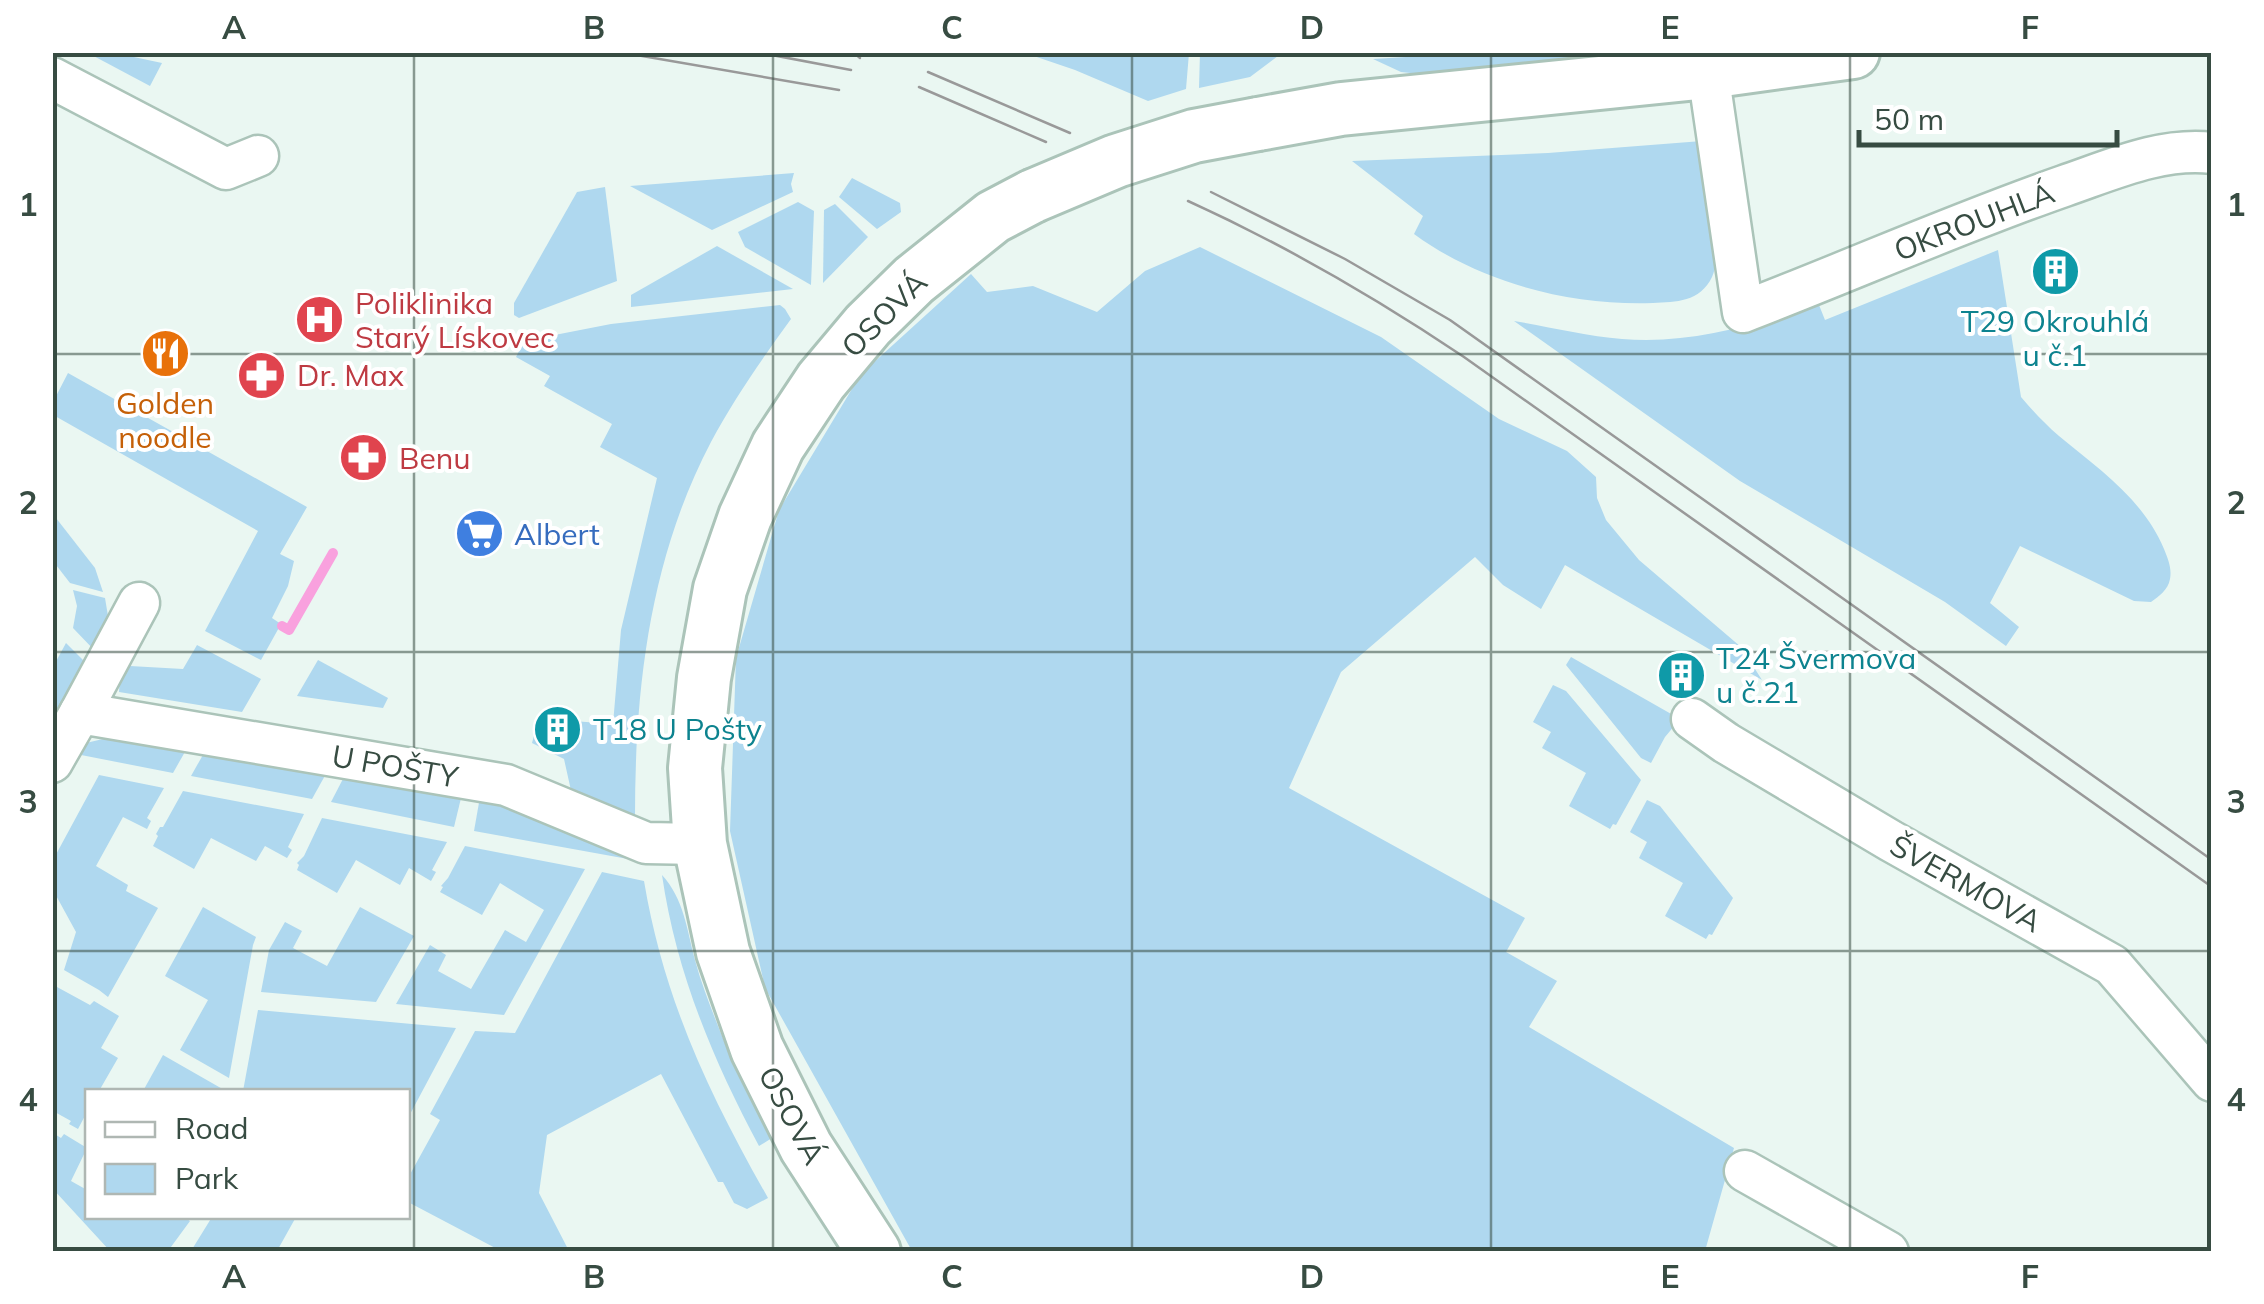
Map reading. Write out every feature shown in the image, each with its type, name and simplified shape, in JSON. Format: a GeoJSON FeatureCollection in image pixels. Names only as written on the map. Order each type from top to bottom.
{"type":"FeatureCollection","features":[{"type":"Feature","properties":{"kind":"street","name":"OSOVÁ"},"geometry":{"type":"LineString","coordinates":[[874,1252],[806,1146],[757,1048],[723,952],[700,844],[695,768],[704,678],[720,589],[745,517],[778,446],[820,380],[895,296],[993,218],[1088,172],[1194,136],[1341,109],[1708,72],[1854,52]]}},
{"type":"Feature","properties":{"kind":"street","name":"OKROUHLÁ"},"geometry":{"type":"LineString","coordinates":[[1708,72],[1742,312],[1997,209],[2130,163],[2189,150],[2212,153]]}},
{"type":"Feature","properties":{"kind":"street"},"geometry":{"type":"LineString","coordinates":[[52,78],[226,168],[258,156]]}},
{"type":"Feature","properties":{"kind":"street"},"geometry":{"type":"LineString","coordinates":[[52,762],[139,604]]}},
{"type":"Feature","properties":{"kind":"street","name":"U POŠTY"},"geometry":{"type":"LineString","coordinates":[[80,713],[506,786],[646,843],[700,844]]}},
{"type":"Feature","properties":{"kind":"street","name":"ŠVERMOVA"},"geometry":{"type":"LineString","coordinates":[[1692,719],[1891,840],[2112,965],[2212,1082]]}},
{"type":"Feature","properties":{"kind":"street"},"geometry":{"type":"LineString","coordinates":[[1745,1171],[1888,1252]]}},
{"type":"Feature","properties":{"kind":"green space"},"geometry":{"type":"Polygon","coordinates":[[[1200,52],[1282,53],[1250,77],[1199,88],[1200,52]]]}},
{"type":"Feature","properties":{"kind":"green space"},"geometry":{"type":"Polygon","coordinates":[[[1488,52],[1620,53],[1597,61],[1420,74],[1401,72],[1373,59],[1488,52]]]}},
{"type":"Feature","properties":{"kind":"green space"},"geometry":{"type":"Polygon","coordinates":[[[88,53],[115,53],[162,63],[150,86],[88,53]]]}},
{"type":"Feature","properties":{"kind":"green space"},"geometry":{"type":"Polygon","coordinates":[[[1025,53],[1189,53],[1186,89],[1148,101],[1025,53]]]}},
{"type":"Feature","properties":{"kind":"green space"},"geometry":{"type":"Polygon","coordinates":[[[1702,141],[1715,231],[1715,265],[1712,277],[1701,291],[1687,299],[1662,303],[1622,303],[1559,295],[1468,266],[1414,234],[1423,216],[1352,161],[1548,153],[1702,141]]]}},
{"type":"Feature","properties":{"kind":"green space"},"geometry":{"type":"Polygon","coordinates":[[[794,173],[793,192],[712,230],[630,186],[794,173]]]}},
{"type":"Feature","properties":{"kind":"green space"},"geometry":{"type":"Polygon","coordinates":[[[852,178],[900,203],[901,212],[877,229],[839,197],[852,178]]]}},
{"type":"Feature","properties":{"kind":"green space"},"geometry":{"type":"Polygon","coordinates":[[[605,187],[617,281],[519,318],[514,315],[514,303],[577,192],[605,187]]]}},
{"type":"Feature","properties":{"kind":"green space"},"geometry":{"type":"Polygon","coordinates":[[[798,202],[814,211],[811,285],[745,247],[738,232],[798,202]]]}},
{"type":"Feature","properties":{"kind":"green space"},"geometry":{"type":"Polygon","coordinates":[[[835,204],[868,237],[823,283],[824,210],[835,204]]]}},
{"type":"Feature","properties":{"kind":"green space"},"geometry":{"type":"Polygon","coordinates":[[[717,246],[793,289],[631,307],[631,295],[717,246]]]}},
{"type":"Feature","properties":{"kind":"green space"},"geometry":{"type":"Polygon","coordinates":[[[1200,247],[1381,337],[1499,419],[1567,451],[1596,477],[1597,498],[1606,520],[1639,560],[1741,647],[1762,680],[1565,565],[1541,609],[1503,585],[1475,557],[1341,672],[1289,788],[1525,918],[1506,952],[1557,981],[1529,1027],[1734,1148],[1705,1251],[912,1251],[765,988],[730,831],[736,658],[779,510],[861,374],[971,274],[987,292],[1033,286],[1097,312],[1145,271],[1200,247]]]}},
{"type":"Feature","properties":{"kind":"green space"},"geometry":{"type":"Polygon","coordinates":[[[1998,250],[2021,397],[2132,500],[2155,531],[2170,571],[2167,586],[2151,602],[2134,601],[2020,546],[1990,603],[2019,627],[2006,646],[1945,602],[1740,481],[1514,321],[1595,336],[1647,340],[1722,331],[1819,305],[1825,320],[1998,250]]]}},
{"type":"Feature","properties":{"kind":"green space"},"geometry":{"type":"Polygon","coordinates":[[[780,305],[791,319],[711,442],[673,531],[650,624],[643,672],[635,816],[623,817],[572,795],[564,759],[532,743],[535,732],[563,747],[573,724],[553,711],[573,721],[613,724],[621,630],[657,478],[600,447],[612,424],[544,386],[550,376],[516,357],[529,340],[611,324],[780,305]]]}},
{"type":"Feature","properties":{"kind":"green space"},"geometry":{"type":"Polygon","coordinates":[[[68,373],[307,507],[280,554],[294,561],[288,586],[272,618],[281,624],[261,660],[205,631],[258,531],[55,416],[53,419],[53,402],[68,373]]]}},
{"type":"Feature","properties":{"kind":"green space"},"geometry":{"type":"Polygon","coordinates":[[[56,518],[95,568],[103,592],[70,583],[53,561],[56,518]]]}},
{"type":"Feature","properties":{"kind":"green space"},"geometry":{"type":"Polygon","coordinates":[[[73,590],[105,598],[108,616],[97,653],[73,628],[77,606],[73,590]]]}},
{"type":"Feature","properties":{"kind":"green space"},"geometry":{"type":"Polygon","coordinates":[[[66,643],[89,666],[53,732],[53,667],[66,643]]]}},
{"type":"Feature","properties":{"kind":"green space"},"geometry":{"type":"Polygon","coordinates":[[[197,645],[261,679],[242,712],[119,692],[120,674],[130,666],[183,669],[197,645]]]}},
{"type":"Feature","properties":{"kind":"green space"},"geometry":{"type":"Polygon","coordinates":[[[1571,657],[1680,719],[1651,763],[1641,758],[1566,665],[1571,657]]]}},
{"type":"Feature","properties":{"kind":"green space"},"geometry":{"type":"Polygon","coordinates":[[[318,660],[388,698],[383,708],[297,696],[318,660]]]}},
{"type":"Feature","properties":{"kind":"green space"},"geometry":{"type":"Polygon","coordinates":[[[1553,685],[1566,691],[1641,780],[1610,829],[1569,806],[1586,773],[1542,748],[1551,732],[1533,722],[1553,685]]]}},
{"type":"Feature","properties":{"kind":"green space"},"geometry":{"type":"Polygon","coordinates":[[[107,738],[186,750],[173,773],[76,754],[86,743],[107,738]]]}},
{"type":"Feature","properties":{"kind":"green space"},"geometry":{"type":"Polygon","coordinates":[[[204,753],[327,772],[312,799],[191,776],[204,753]]]}},
{"type":"Feature","properties":{"kind":"green space"},"geometry":{"type":"Polygon","coordinates":[[[99,775],[164,788],[147,818],[151,821],[147,829],[123,817],[96,866],[128,885],[126,891],[158,908],[108,997],[64,970],[76,932],[53,890],[53,860],[99,775]]]}},
{"type":"Feature","properties":{"kind":"green space"},"geometry":{"type":"Polygon","coordinates":[[[345,775],[462,794],[454,827],[331,802],[345,775]]]}},
{"type":"Feature","properties":{"kind":"green space"},"geometry":{"type":"Polygon","coordinates":[[[183,791],[304,814],[288,847],[292,850],[287,858],[265,846],[256,861],[211,838],[194,869],[153,846],[156,834],[183,791]]]}},
{"type":"Feature","properties":{"kind":"green space"},"geometry":{"type":"Polygon","coordinates":[[[480,797],[507,803],[628,859],[474,831],[480,797]]]}},
{"type":"Feature","properties":{"kind":"green space"},"geometry":{"type":"Polygon","coordinates":[[[1647,800],[1660,806],[1733,898],[1706,939],[1665,916],[1683,883],[1639,858],[1647,842],[1630,832],[1647,800]]]}},
{"type":"Feature","properties":{"kind":"green space"},"geometry":{"type":"Polygon","coordinates":[[[322,818],[447,842],[432,870],[436,872],[431,881],[409,868],[400,885],[356,860],[337,893],[297,870],[297,863],[322,818]]]}},
{"type":"Feature","properties":{"kind":"green space"},"geometry":{"type":"Polygon","coordinates":[[[465,846],[585,869],[504,1015],[396,1004],[430,945],[446,955],[438,971],[471,989],[505,930],[526,942],[544,910],[500,883],[482,915],[440,892],[465,846]]]}},
{"type":"Feature","properties":{"kind":"green space"},"geometry":{"type":"Polygon","coordinates":[[[602,872],[644,881],[664,966],[691,1045],[768,1198],[747,1209],[734,1203],[723,1182],[718,1182],[661,1074],[547,1135],[539,1193],[569,1251],[501,1251],[410,1203],[410,1174],[440,1120],[430,1114],[475,1031],[515,1033],[602,872]]]}},
{"type":"Feature","properties":{"kind":"green space"},"geometry":{"type":"Polygon","coordinates":[[[662,875],[680,905],[700,977],[724,1041],[772,1138],[759,1146],[698,1015],[668,911],[662,875]]]}},
{"type":"Feature","properties":{"kind":"green space"},"geometry":{"type":"Polygon","coordinates":[[[203,907],[256,937],[229,1078],[180,1050],[208,1000],[165,976],[203,907]]]}},
{"type":"Feature","properties":{"kind":"green space"},"geometry":{"type":"Polygon","coordinates":[[[360,907],[414,936],[376,1002],[261,992],[269,950],[285,922],[302,931],[293,948],[327,966],[360,907]]]}},
{"type":"Feature","properties":{"kind":"green space"},"geometry":{"type":"Polygon","coordinates":[[[57,987],[119,1016],[101,1048],[118,1058],[100,1089],[85,1089],[85,1116],[78,1129],[53,1111],[52,1000],[57,987]]]}},
{"type":"Feature","properties":{"kind":"green space"},"geometry":{"type":"Polygon","coordinates":[[[258,1010],[456,1028],[410,1114],[410,1089],[243,1089],[258,1010]]]}},
{"type":"Feature","properties":{"kind":"green space"},"geometry":{"type":"Polygon","coordinates":[[[163,1055],[222,1089],[144,1089],[163,1055]]]}},
{"type":"Feature","properties":{"kind":"green space"},"geometry":{"type":"Polygon","coordinates":[[[53,1133],[61,1138],[64,1134],[85,1147],[71,1181],[85,1189],[85,1219],[190,1221],[168,1251],[110,1251],[53,1189],[53,1133]]]}},
{"type":"Feature","properties":{"kind":"green space"},"geometry":{"type":"Polygon","coordinates":[[[210,1219],[295,1219],[277,1251],[191,1251],[210,1219]]]}},
{"type":"Feature","properties":{"kind":"waterway"},"geometry":{"type":"LineString","coordinates":[[282,626],[289,630],[333,553]]}},
{"type":"Feature","properties":{"kind":"tram line"},"geometry":{"type":"LineString","coordinates":[[619,52],[839,90]]}},
{"type":"Feature","properties":{"kind":"tram line"},"geometry":{"type":"LineString","coordinates":[[756,52],[851,70]]}},
{"type":"Feature","properties":{"kind":"tram line"},"geometry":{"type":"LineString","coordinates":[[853,52],[860,58]]}},
{"type":"Feature","properties":{"kind":"tram line"},"geometry":{"type":"LineString","coordinates":[[928,72],[1070,133]]}},
{"type":"Feature","properties":{"kind":"tram line"},"geometry":{"type":"LineString","coordinates":[[919,87],[1046,142]]}},
{"type":"Feature","properties":{"kind":"tram line"},"geometry":{"type":"LineString","coordinates":[[1211,192],[1345,259],[1450,320],[2212,860]]}},
{"type":"Feature","properties":{"kind":"tram line"},"geometry":{"type":"LineString","coordinates":[[1188,201],[1329,273],[1464,357],[2212,887]]}},
{"type":"Feature","properties":{"kind":"place","name":"T29 Okrouhlá u č.1"},"geometry":{"type":"Point","coordinates":[2055,272]}},
{"type":"Feature","properties":{"kind":"place","name":"Poliklinika Starý Lískovec"},"geometry":{"type":"Point","coordinates":[320,320]}},
{"type":"Feature","properties":{"kind":"place","name":"Golden noodle"},"geometry":{"type":"Point","coordinates":[165,354]}},
{"type":"Feature","properties":{"kind":"place","name":"Dr. Max"},"geometry":{"type":"Point","coordinates":[262,375]}},
{"type":"Feature","properties":{"kind":"place","name":"Benu"},"geometry":{"type":"Point","coordinates":[364,458]}},
{"type":"Feature","properties":{"kind":"place","name":"Albert"},"geometry":{"type":"Point","coordinates":[479,534]}},
{"type":"Feature","properties":{"kind":"place","name":"T24 Švermova u č.21"},"geometry":{"type":"Point","coordinates":[1681,675]}},
{"type":"Feature","properties":{"kind":"place","name":"T18 U Pošty"},"geometry":{"type":"Point","coordinates":[558,729]}}]}
